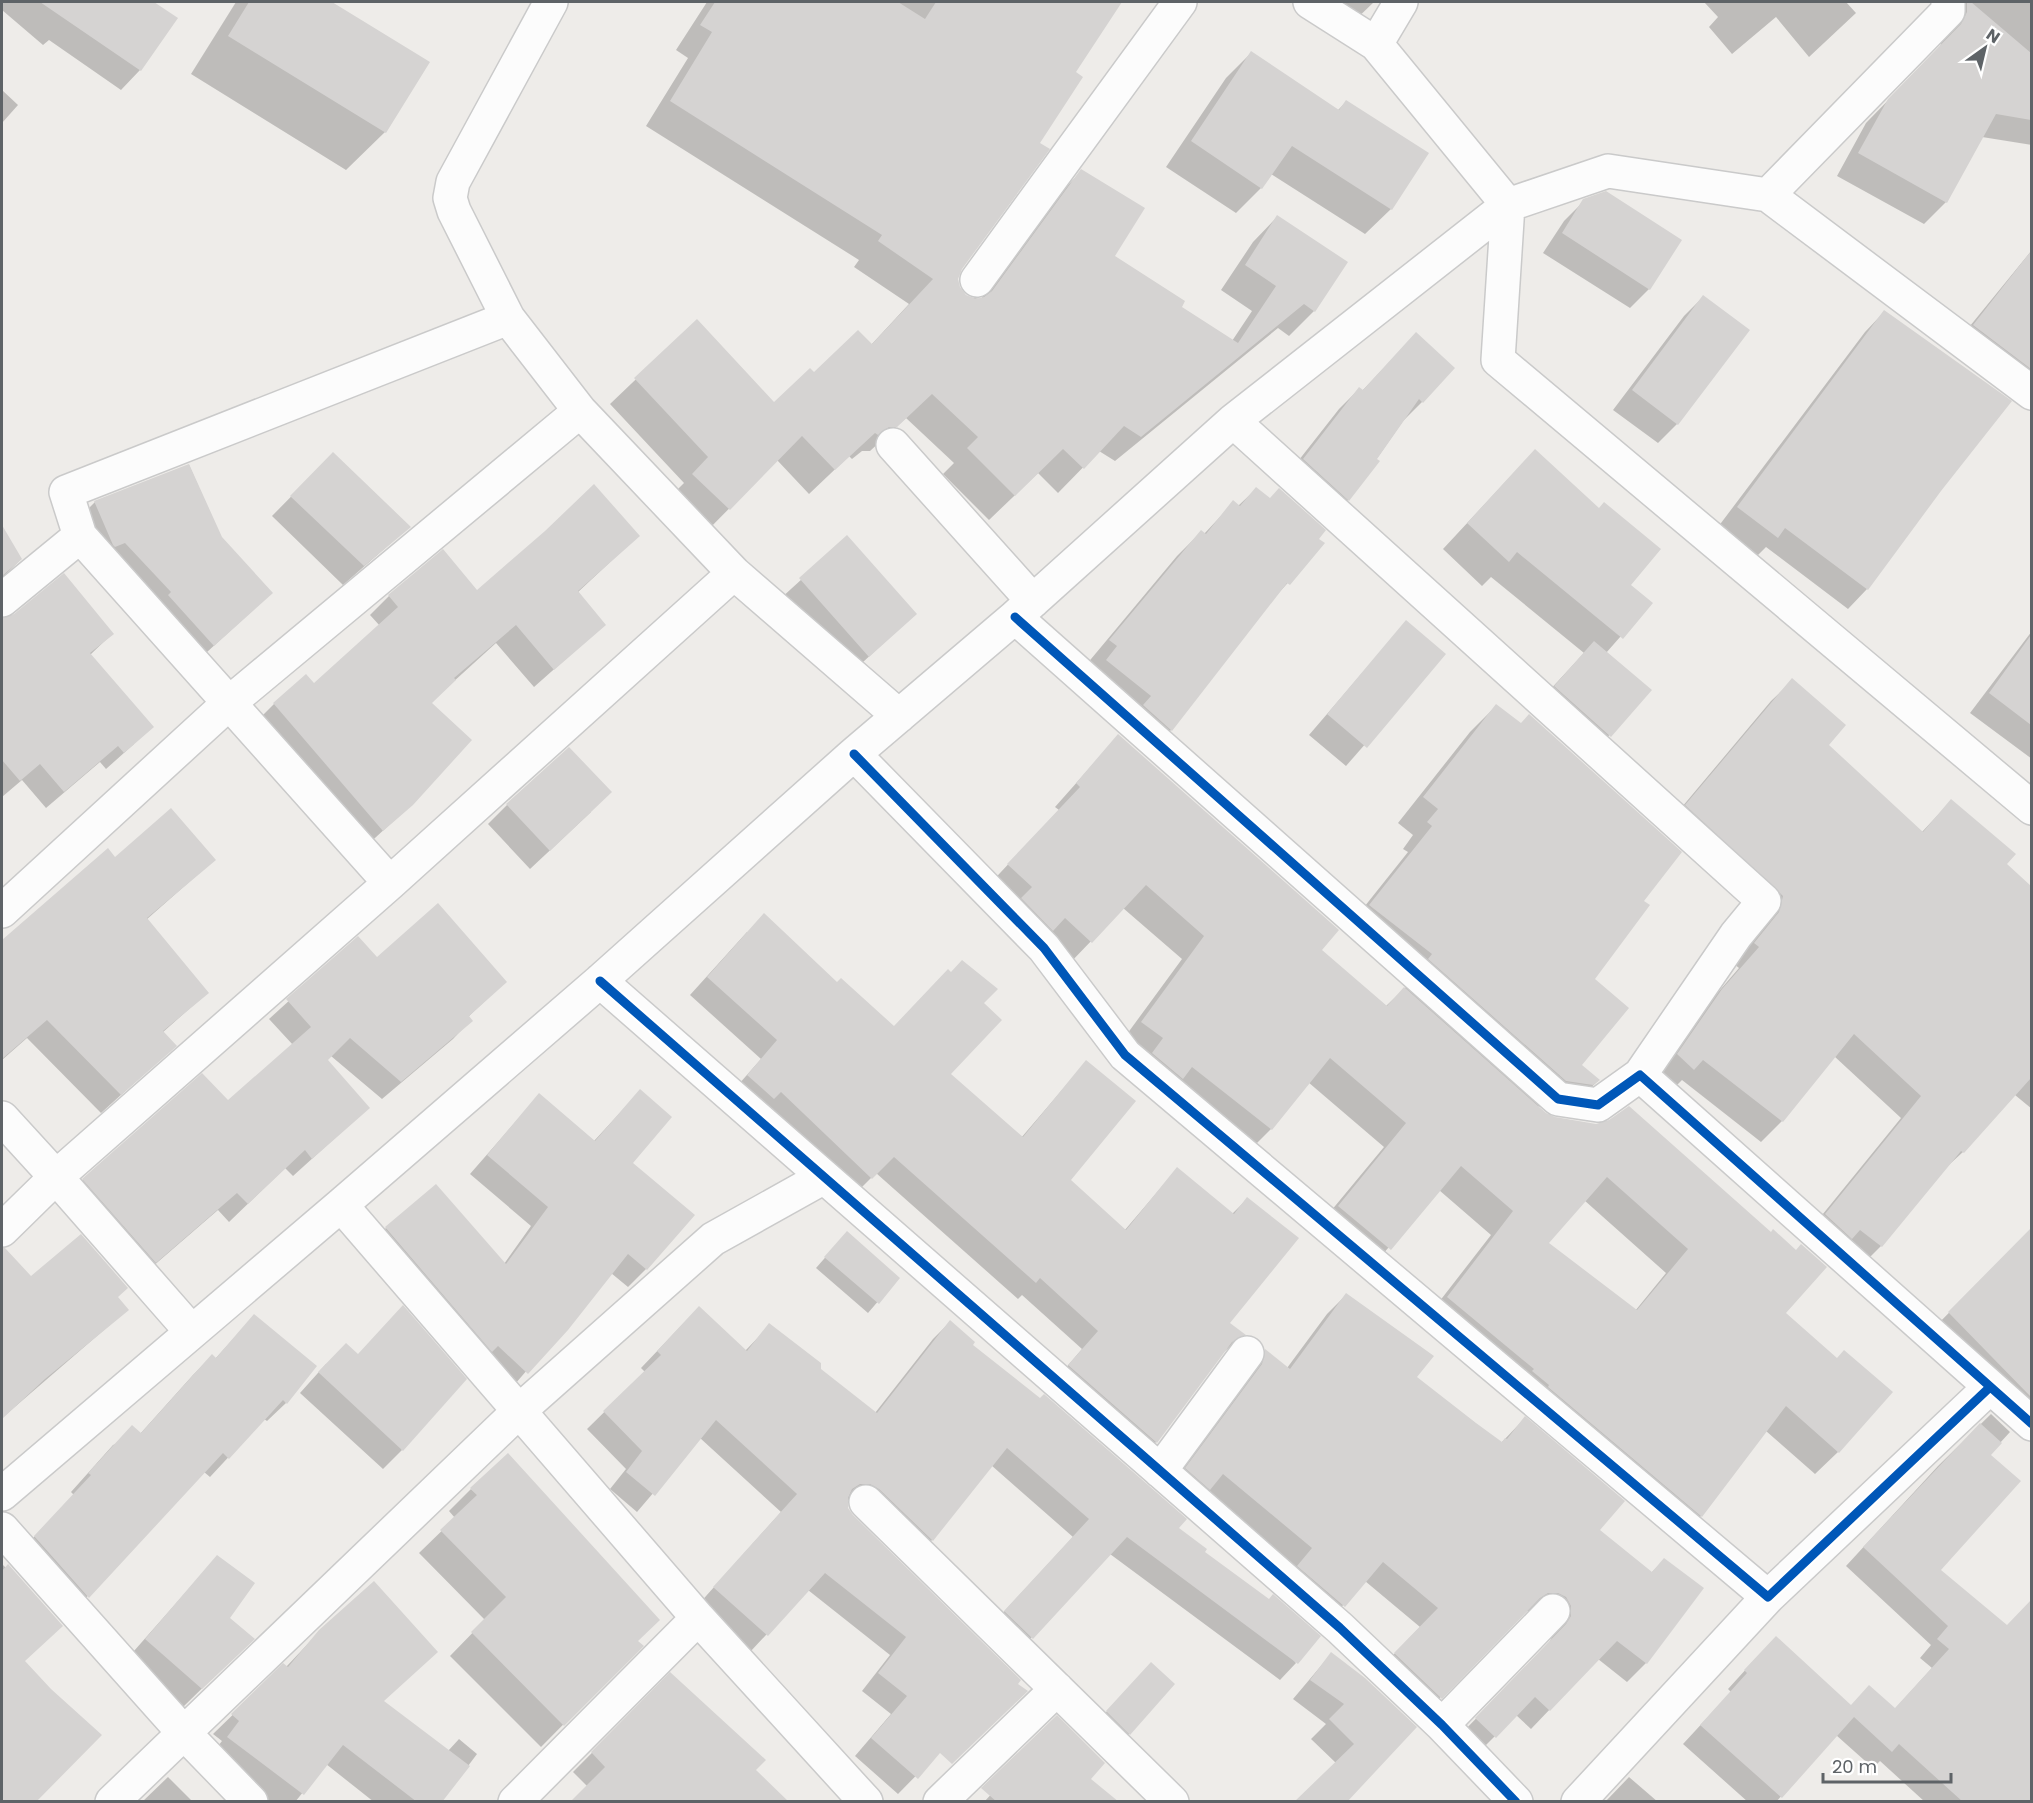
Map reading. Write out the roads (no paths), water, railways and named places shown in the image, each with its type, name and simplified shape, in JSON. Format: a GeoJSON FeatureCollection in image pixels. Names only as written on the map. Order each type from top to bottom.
{"type":"FeatureCollection","features":[{"type":"Feature","properties":{"kind":"street"},"geometry":{"type":"LineString","coordinates":[[551,2],[453,182],[450,198],[508,318],[580,411],[734,573],[899,716]]}},
{"type":"Feature","properties":{"kind":"street"},"geometry":{"type":"LineString","coordinates":[[977,280],[1180,2]]}},
{"type":"Feature","properties":{"kind":"street"},"geometry":{"type":"LineString","coordinates":[[1310,2],[1376,44],[1508,205],[1498,360],[2031,808]]}},
{"type":"Feature","properties":{"kind":"street"},"geometry":{"type":"LineString","coordinates":[[1376,44],[1401,2]]}},
{"type":"Feature","properties":{"kind":"street"},"geometry":{"type":"LineString","coordinates":[[1768,195],[1948,11],[1948,2]]}},
{"type":"Feature","properties":{"kind":"street"},"geometry":{"type":"LineString","coordinates":[[2,1494],[600,981],[854,754],[1024,609],[1233,421],[1508,205],[1608,171],[1768,195],[2031,393]]}},
{"type":"Feature","properties":{"kind":"street"},"geometry":{"type":"LineString","coordinates":[[390,883],[80,536],[66,492],[508,318]]}},
{"type":"Feature","properties":{"kind":"street"},"geometry":{"type":"LineString","coordinates":[[2,911],[229,703],[580,411]]}},
{"type":"Feature","properties":{"kind":"street"},"geometry":{"type":"LineString","coordinates":[[893,446],[1024,609],[1558,1099],[1599,1106],[1640,1076],[1736,935],[1764,901],[1233,421]]}},
{"type":"Feature","properties":{"kind":"street"},"geometry":{"type":"LineString","coordinates":[[2,600],[80,536]]}},
{"type":"Feature","properties":{"kind":"street"},"geometry":{"type":"LineString","coordinates":[[2,1230],[56,1177],[390,883],[734,573]]}},
{"type":"Feature","properties":{"kind":"street"},"geometry":{"type":"LineString","coordinates":[[854,754],[1044,948],[1125,1055],[1768,1597]]}},
{"type":"Feature","properties":{"kind":"street"},"geometry":{"type":"LineString","coordinates":[[600,981],[1340,1628],[1442,1725],[1516,1802]]}},
{"type":"Feature","properties":{"kind":"street"},"geometry":{"type":"LineString","coordinates":[[1640,1076],[2031,1424]]}},
{"type":"Feature","properties":{"kind":"street"},"geometry":{"type":"LineString","coordinates":[[2,1118],[191,1331]]}},
{"type":"Feature","properties":{"kind":"street"},"geometry":{"type":"LineString","coordinates":[[112,1802],[519,1411],[713,1239],[824,1177]]}},
{"type":"Feature","properties":{"kind":"street"},"geometry":{"type":"LineString","coordinates":[[341,1205],[698,1618],[866,1802]]}},
{"type":"Feature","properties":{"kind":"street"},"geometry":{"type":"LineString","coordinates":[[1160,1471],[1247,1353]]}},
{"type":"Feature","properties":{"kind":"street"},"geometry":{"type":"LineString","coordinates":[[1578,1802],[1768,1597],[1989,1388]]}},
{"type":"Feature","properties":{"kind":"street"},"geometry":{"type":"LineString","coordinates":[[866,1502],[1172,1802]]}},
{"type":"Feature","properties":{"kind":"street"},"geometry":{"type":"LineString","coordinates":[[2,1529],[184,1733],[251,1802]]}},
{"type":"Feature","properties":{"kind":"street"},"geometry":{"type":"LineString","coordinates":[[1442,1725],[1553,1611]]}},
{"type":"Feature","properties":{"kind":"street"},"geometry":{"type":"LineString","coordinates":[[515,1802],[698,1618]]}},
{"type":"Feature","properties":{"kind":"street"},"geometry":{"type":"LineString","coordinates":[[940,1802],[1057,1689]]}}]}
